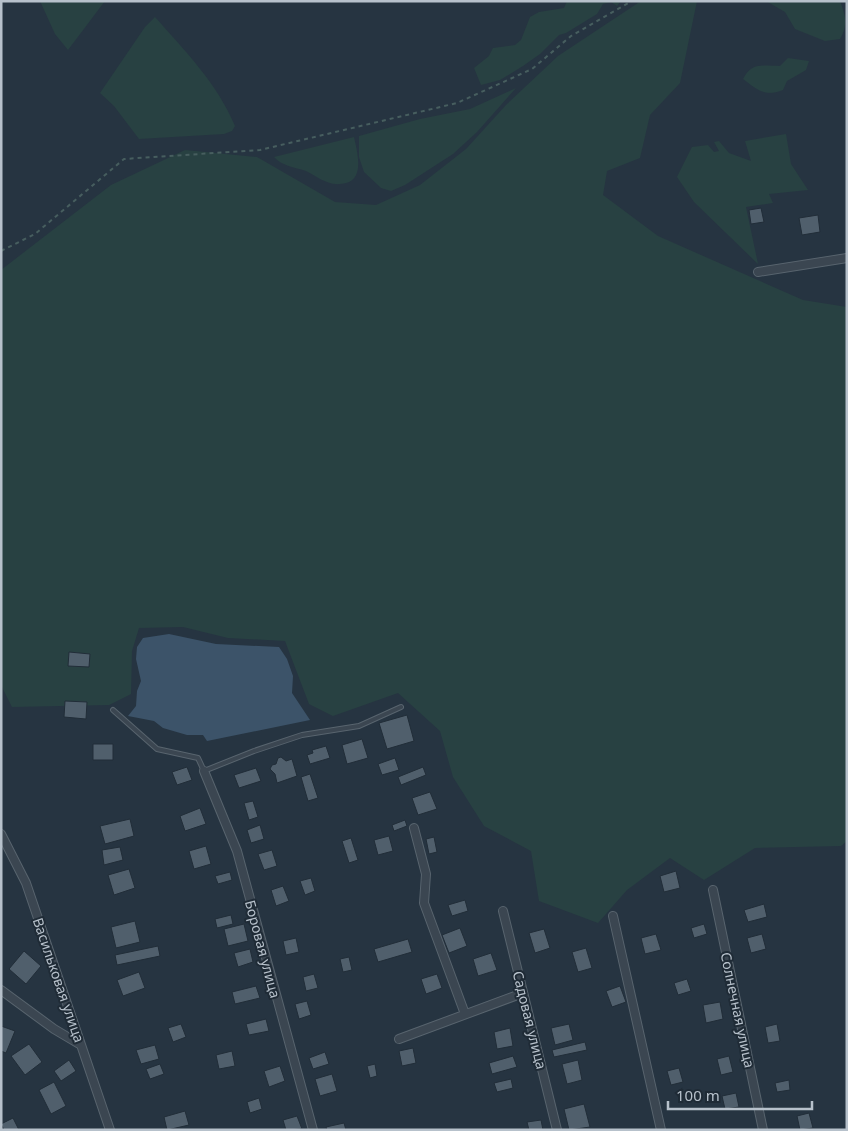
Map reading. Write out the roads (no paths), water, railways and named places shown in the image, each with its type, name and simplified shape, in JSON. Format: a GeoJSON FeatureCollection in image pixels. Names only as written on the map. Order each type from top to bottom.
{"type":"FeatureCollection","features":[{"type":"Feature","properties":{"kind":"street"},"geometry":{"type":"LineString","coordinates":[[758,272],[847,258]]}},
{"type":"Feature","properties":{"kind":"street","name":"Боровая улица"},"geometry":{"type":"LineString","coordinates":[[204,771],[236,851],[314,1130]]}},
{"type":"Feature","properties":{"kind":"street"},"geometry":{"type":"LineString","coordinates":[[414,828],[426,874],[424,903],[465,1014]]}},
{"type":"Feature","properties":{"kind":"street","name":"Васильковая улица"},"geometry":{"type":"LineString","coordinates":[[1,834],[26,883],[110,1130]]}},
{"type":"Feature","properties":{"kind":"street","name":"Солнечная улица"},"geometry":{"type":"LineString","coordinates":[[713,890],[763,1130]]}},
{"type":"Feature","properties":{"kind":"street","name":"Садовая улица"},"geometry":{"type":"LineString","coordinates":[[503,911],[557,1130]]}},
{"type":"Feature","properties":{"kind":"street"},"geometry":{"type":"LineString","coordinates":[[613,916],[661,1130]]}},
{"type":"Feature","properties":{"kind":"street"},"geometry":{"type":"LineString","coordinates":[[1,990],[54,1029],[81,1045]]}},
{"type":"Feature","properties":{"kind":"street"},"geometry":{"type":"LineString","coordinates":[[399,1039],[522,993]]}},
{"type":"Feature","properties":{"kind":"lane"},"geometry":{"type":"LineString","coordinates":[[113,710],[158,749],[198,758],[204,771],[302,734],[358,726],[401,707]]}},
{"type":"Feature","properties":{"kind":"water"},"geometry":{"type":"Polygon","coordinates":[[[169,634],[216,644],[279,647],[287,659],[293,676],[292,693],[310,720],[207,741],[203,735],[187,735],[163,728],[154,721],[128,716],[136,706],[137,691],[141,681],[136,659],[137,647],[143,638],[169,634]]]}}]}
